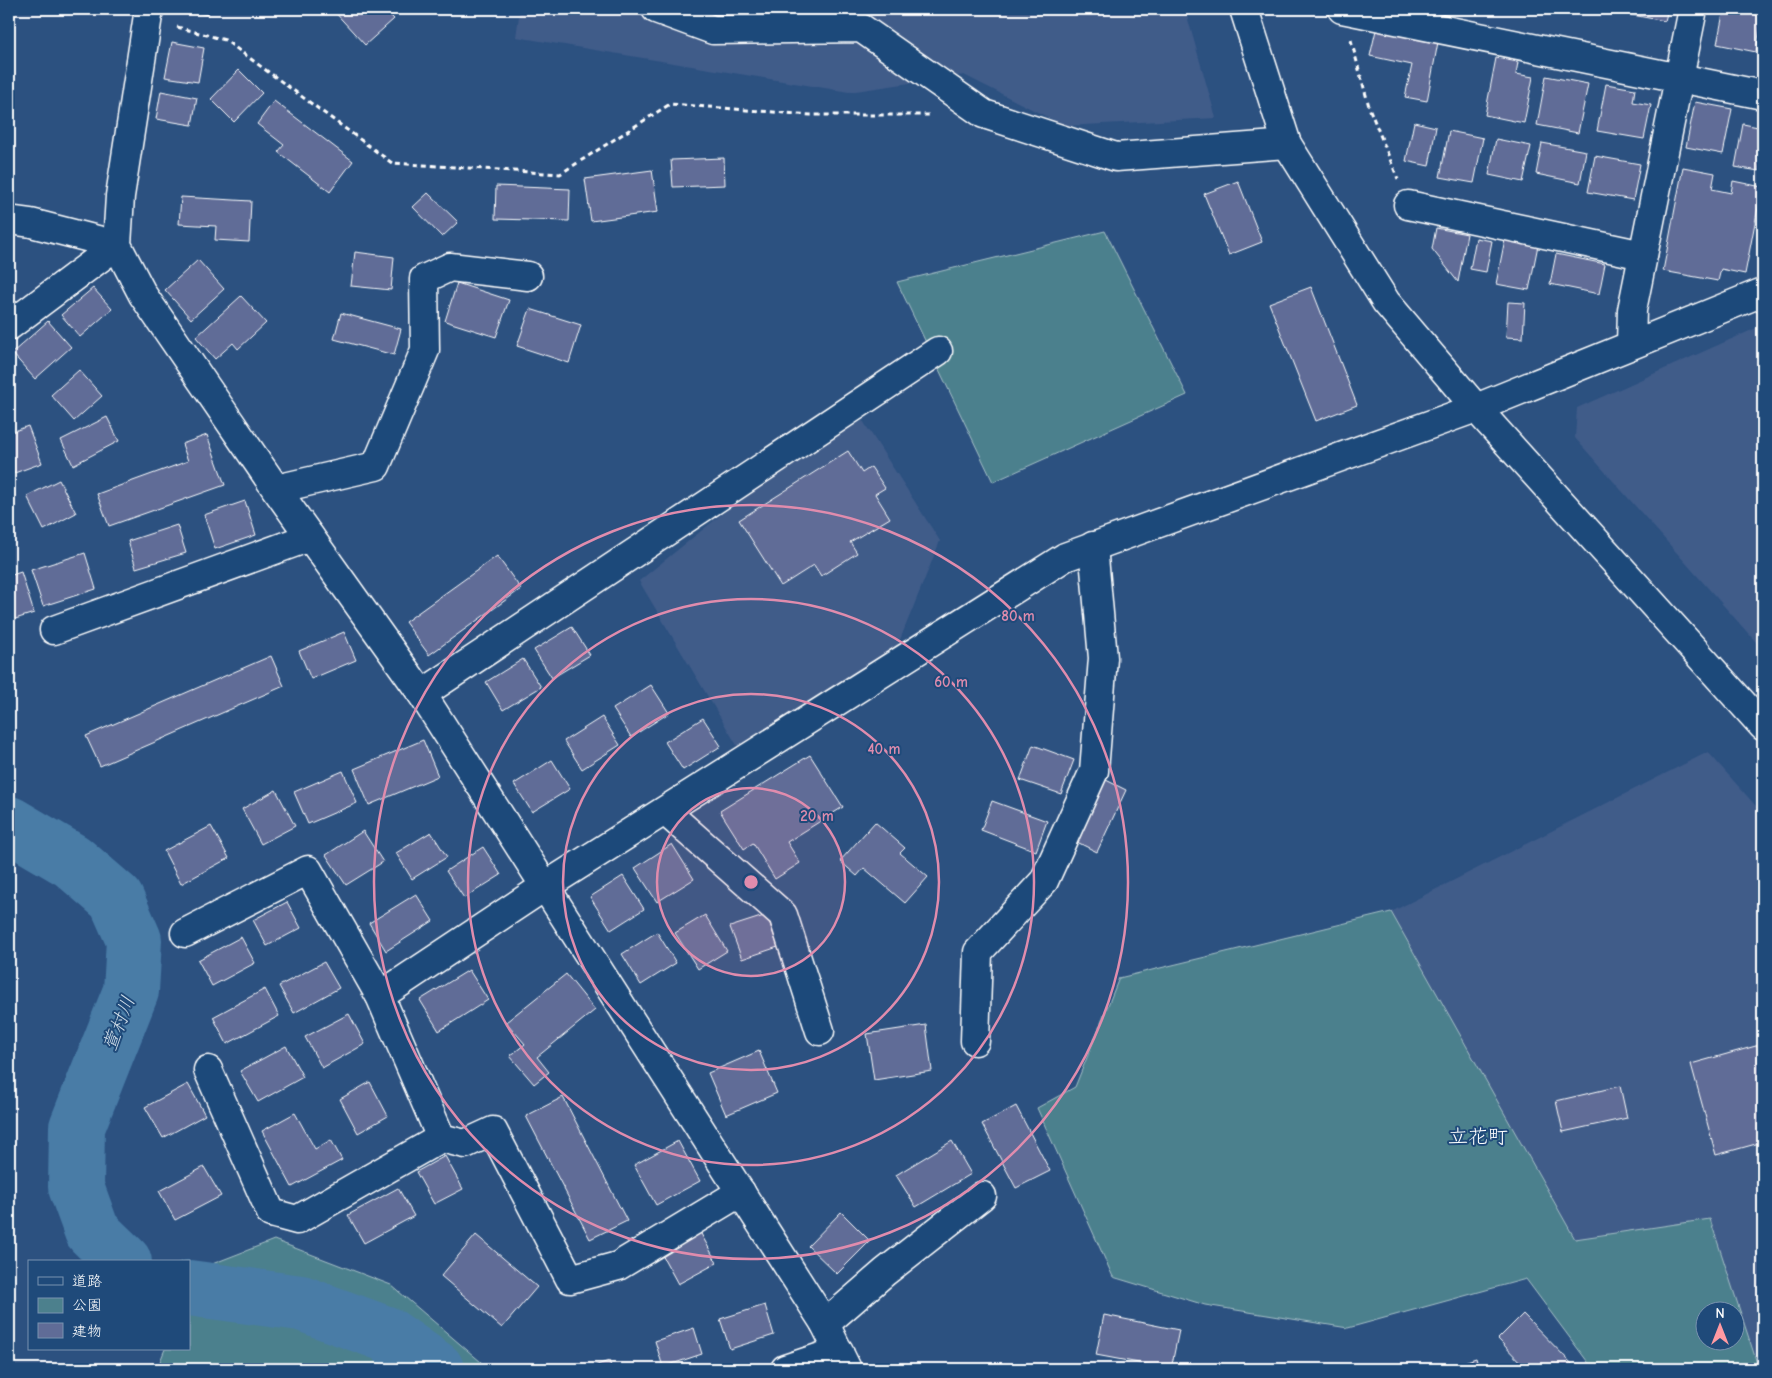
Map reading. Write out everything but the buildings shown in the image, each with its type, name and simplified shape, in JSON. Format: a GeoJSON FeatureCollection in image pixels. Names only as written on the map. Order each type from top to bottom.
{"type":"FeatureCollection","features":[{"type":"Feature","properties":{"kind":"street"},"geometry":{"type":"LineString","coordinates":[[656,9],[713,30],[861,28],[984,114],[1116,157],[1286,144]]}},
{"type":"Feature","properties":{"kind":"street"},"geometry":{"type":"LineString","coordinates":[[1244,9],[1286,144],[1386,302],[1476,408],[1763,726]]}},
{"type":"Feature","properties":{"kind":"street"},"geometry":{"type":"LineString","coordinates":[[1342,9],[1763,95]]}},
{"type":"Feature","properties":{"kind":"street"},"geometry":{"type":"LineString","coordinates":[[1631,344],[1632,310],[1693,9]]}},
{"type":"Feature","properties":{"kind":"street"},"geometry":{"type":"LineString","coordinates":[[148,14],[120,196],[117,245],[144,295],[310,538],[422,694],[825,1324],[843,1360],[785,1369]]}},
{"type":"Feature","properties":{"kind":"street"},"geometry":{"type":"LineString","coordinates":[[1408,205],[1643,255]]}},
{"type":"Feature","properties":{"kind":"street"},"geometry":{"type":"LineString","coordinates":[[9,220],[31,223],[117,245]]}},
{"type":"Feature","properties":{"kind":"street"},"geometry":{"type":"LineString","coordinates":[[9,326],[117,245]]}},
{"type":"Feature","properties":{"kind":"street"},"geometry":{"type":"LineString","coordinates":[[276,489],[376,466],[425,350],[424,279],[450,267],[528,276]]}},
{"type":"Feature","properties":{"kind":"street"},"geometry":{"type":"LineString","coordinates":[[380,996],[544,887],[1065,557],[1476,408],[1763,292]]}},
{"type":"Feature","properties":{"kind":"street"},"geometry":{"type":"LineString","coordinates":[[422,694],[938,351]]}},
{"type":"Feature","properties":{"kind":"street"},"geometry":{"type":"LineString","coordinates":[[54,630],[310,538]]}},
{"type":"Feature","properties":{"kind":"street"},"geometry":{"type":"LineString","coordinates":[[974,1041],[978,952],[1044,881],[1094,772],[1103,658],[1094,546]]}},
{"type":"Feature","properties":{"kind":"street"},"geometry":{"type":"LineString","coordinates":[[665,811],[783,915],[820,1030]]}},
{"type":"Feature","properties":{"kind":"street"},"geometry":{"type":"LineString","coordinates":[[185,933],[308,870],[380,996],[441,1138]]}},
{"type":"Feature","properties":{"kind":"street"},"geometry":{"type":"LineString","coordinates":[[208,1070],[271,1213],[297,1220],[441,1138],[465,1144],[493,1131],[570,1279],[618,1266],[741,1192]]}},
{"type":"Feature","properties":{"kind":"street"},"geometry":{"type":"LineString","coordinates":[[825,1324],[885,1272],[982,1196]]}},
{"type":"Feature","properties":{"kind":"path"},"geometry":{"type":"LineString","coordinates":[[1342,9],[1370,110],[1408,205]]}},
{"type":"Feature","properties":{"kind":"path"},"geometry":{"type":"LineString","coordinates":[[148,14],[225,40],[392,164],[560,174],[670,104],[811,115],[936,115]]}},
{"type":"Feature","properties":{"kind":"shaded area"},"geometry":{"type":"Polygon","coordinates":[[[520,9],[1185,9],[1216,118],[1065,126],[964,75],[849,92],[516,37],[520,9]]]}},
{"type":"Feature","properties":{"kind":"shaded area"},"geometry":{"type":"Polygon","coordinates":[[[1763,325],[1763,650],[1575,438],[1577,408],[1763,325]]]}},
{"type":"Feature","properties":{"kind":"shaded area"},"geometry":{"type":"Polygon","coordinates":[[[863,421],[940,541],[893,657],[738,747],[639,581],[814,440],[863,421]]]}},
{"type":"Feature","properties":{"kind":"shaded area"},"geometry":{"type":"Polygon","coordinates":[[[1708,752],[1763,814],[1763,1369],[1759,1369],[1744,1323],[1744,1300],[1736,1300],[1710,1219],[1575,1239],[1391,912],[1708,752]]]}},
{"type":"Feature","properties":{"kind":"green space"},"geometry":{"type":"Polygon","coordinates":[[[1105,231],[1187,395],[993,482],[897,282],[1105,231]]]}},
{"type":"Feature","properties":{"kind":"green space"},"geometry":{"type":"Polygon","coordinates":[[[1391,912],[1575,1239],[1710,1219],[1736,1300],[1694,1300],[1694,1350],[1744,1350],[1744,1323],[1759,1369],[1593,1369],[1526,1279],[1348,1328],[1205,1305],[1113,1277],[1037,1108],[1075,1087],[1119,978],[1391,912]]]}},
{"type":"Feature","properties":{"kind":"green space"},"geometry":{"type":"Polygon","coordinates":[[[274,1240],[391,1285],[481,1362],[482,1369],[157,1369],[165,1350],[190,1350],[190,1283],[194,1271],[274,1240]]]}},
{"type":"Feature","properties":{"kind":"waterway","name":"萱村川"},"geometry":{"type":"LineString","coordinates":[[9,824],[72,861],[116,899],[134,940],[131,991],[77,1127],[76,1187],[92,1231],[122,1260]]}},
{"type":"Feature","properties":{"kind":"waterway","name":"萱村川"},"geometry":{"type":"LineString","coordinates":[[190,1288],[301,1303],[386,1334],[436,1369]]}},
{"type":"Feature","properties":{"kind":"district","name":"立花町"},"geometry":{"type":"Point","coordinates":[1478,1136]}}]}
